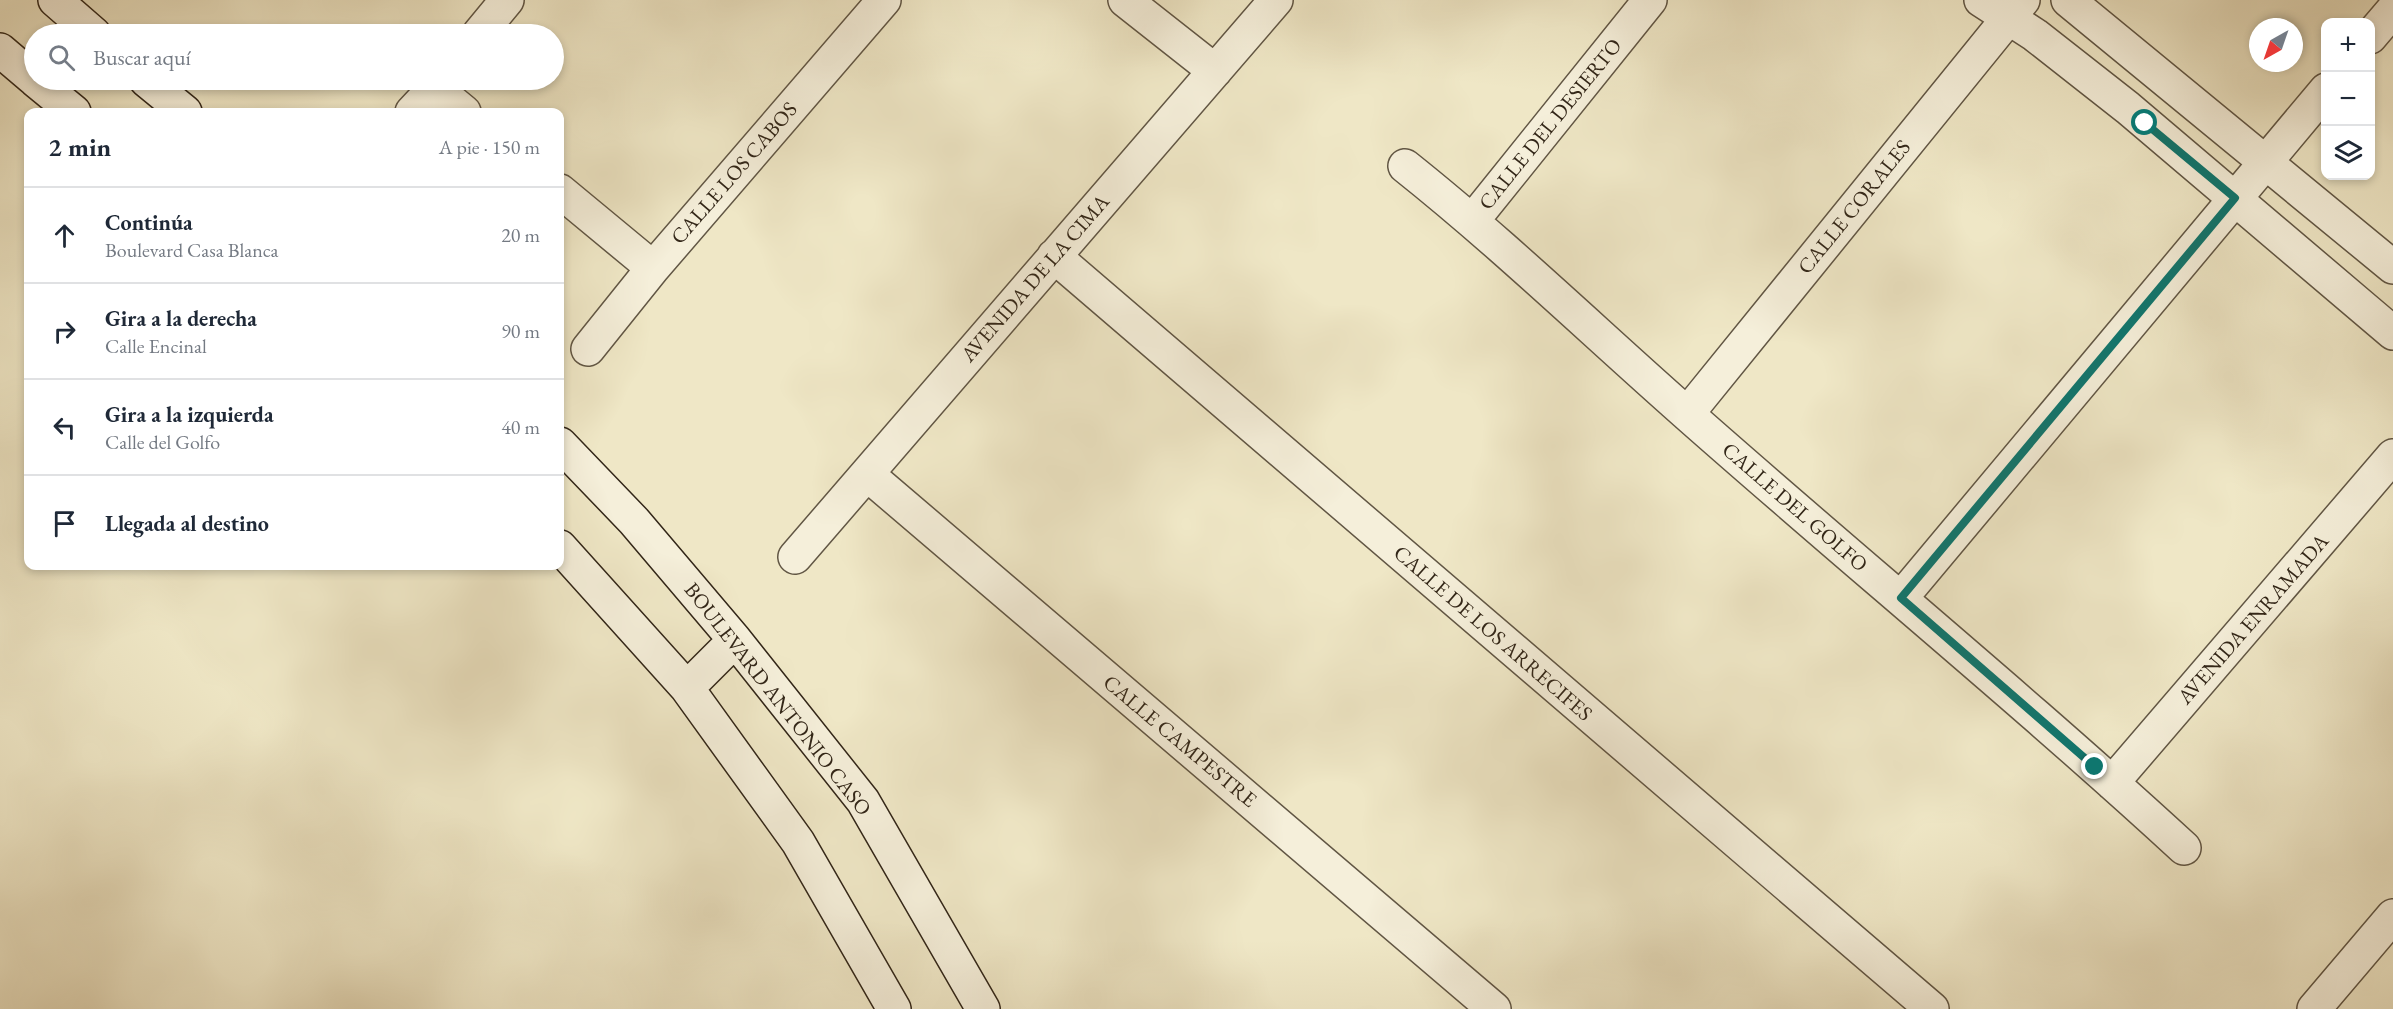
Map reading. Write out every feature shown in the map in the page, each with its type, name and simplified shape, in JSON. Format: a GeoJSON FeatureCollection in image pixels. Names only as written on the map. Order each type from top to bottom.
{"type":"FeatureCollection","features":[{"type":"Feature","properties":{"kind":"street"},"geometry":{"type":"LineString","coordinates":[[55,0],[83,24]]}},
{"type":"Feature","properties":{"kind":"street"},"geometry":{"type":"LineString","coordinates":[[487,24],[507,0]]}},
{"type":"Feature","properties":{"kind":"street","name":"CALLE LOS CABOS"},"geometry":{"type":"LineString","coordinates":[[588,349],[652,268],[884,0]]}},
{"type":"Feature","properties":{"kind":"street"},"geometry":{"type":"LineString","coordinates":[[1125,0],[1215,71]]}},
{"type":"Feature","properties":{"kind":"street","name":"AVENIDA DE LA CIMA"},"geometry":{"type":"LineString","coordinates":[[795,557],[1276,0]]}},
{"type":"Feature","properties":{"kind":"street","name":"CALLE DEL DESIERTO"},"geometry":{"type":"LineString","coordinates":[[1473,220],[1650,0]]}},
{"type":"Feature","properties":{"kind":"street"},"geometry":{"type":"LineString","coordinates":[[2068,0],[2393,267]]}},
{"type":"Feature","properties":{"kind":"street"},"geometry":{"type":"LineString","coordinates":[[2004,5],[2393,333]]}},
{"type":"Feature","properties":{"kind":"street","name":"CALLE CORALES"},"geometry":{"type":"LineString","coordinates":[[1687,414],[2004,5]]}},
{"type":"Feature","properties":{"kind":"street"},"geometry":{"type":"LineString","coordinates":[[2375,31],[2393,10]]}},
{"type":"Feature","properties":{"kind":"street"},"geometry":{"type":"LineString","coordinates":[[0,50],[24,70]]}},
{"type":"Feature","properties":{"kind":"street"},"geometry":{"type":"LineString","coordinates":[[48,90],[69,108]]}},
{"type":"Feature","properties":{"kind":"street"},"geometry":{"type":"LineString","coordinates":[[159,90],[180,108]]}},
{"type":"Feature","properties":{"kind":"street"},"geometry":{"type":"LineString","coordinates":[[416,108],[432,90]]}},
{"type":"Feature","properties":{"kind":"street"},"geometry":{"type":"LineString","coordinates":[[444,90],[460,108]]}},
{"type":"Feature","properties":{"kind":"street"},"geometry":{"type":"LineString","coordinates":[[1901,598],[2321,95]]}},
{"type":"Feature","properties":{"kind":"street","name":"CALLE DEL GOLFO"},"geometry":{"type":"LineString","coordinates":[[1405,166],[1473,220],[1687,414],[1901,598],[2184,848]]}},
{"type":"Feature","properties":{"kind":"street"},"geometry":{"type":"LineString","coordinates":[[564,194],[652,268]]}},
{"type":"Feature","properties":{"kind":"street","name":"CALLE DE LOS ARRECIFES"},"geometry":{"type":"LineString","coordinates":[[1054,256],[1932,1009]]}},
{"type":"Feature","properties":{"kind":"street","name":"BOULEVARD ANTONIO CASO"},"geometry":{"type":"LineString","coordinates":[[564,448],[634,520],[735,640],[863,801],[983,1009]]}},
{"type":"Feature","properties":{"kind":"street","name":"AVENIDA ENRAMADA"},"geometry":{"type":"LineString","coordinates":[[2112,783],[2393,456]]}},
{"type":"Feature","properties":{"kind":"street","name":"CALLE CAMPESTRE"},"geometry":{"type":"LineString","coordinates":[[867,474],[1494,1009]]}},
{"type":"Feature","properties":{"kind":"street"},"geometry":{"type":"LineString","coordinates":[[564,551],[687,688],[798,842],[894,1009]]}},
{"type":"Feature","properties":{"kind":"street"},"geometry":{"type":"LineString","coordinates":[[687,688],[735,640]]}},
{"type":"Feature","properties":{"kind":"street"},"geometry":{"type":"LineString","coordinates":[[2314,1009],[2393,916]]}},
{"type":"Feature","properties":{"kind":"route"},"geometry":{"type":"LineString","coordinates":[[2095,767],[1901,598],[2235,198],[2145,123]]}}]}
